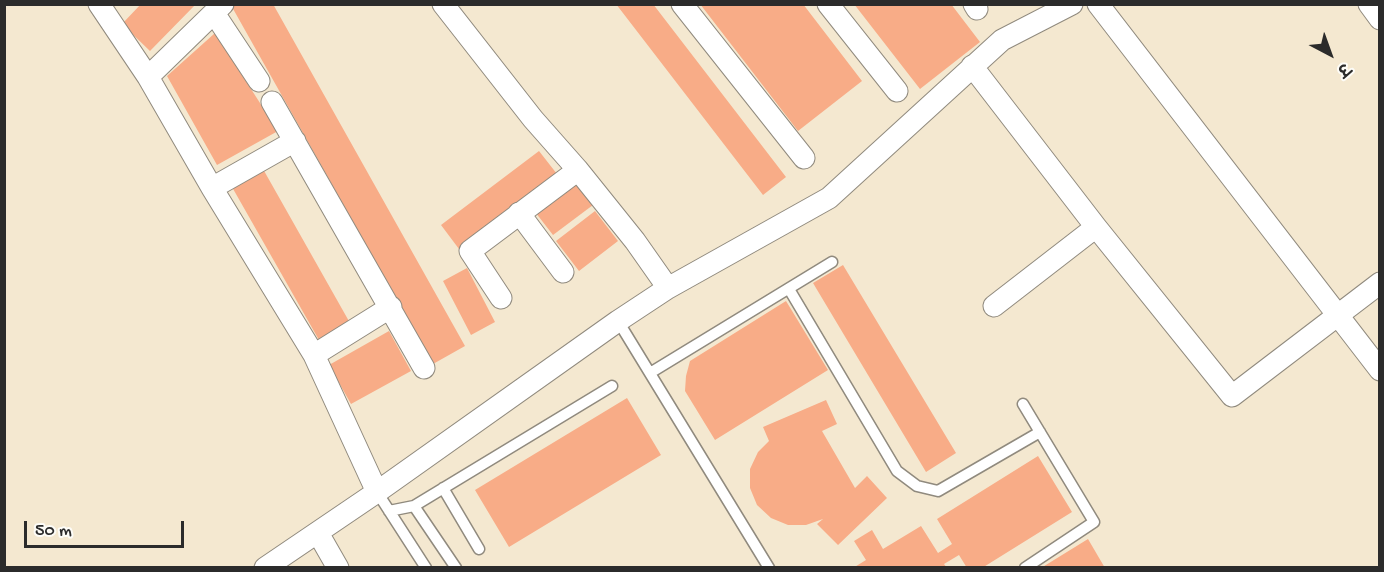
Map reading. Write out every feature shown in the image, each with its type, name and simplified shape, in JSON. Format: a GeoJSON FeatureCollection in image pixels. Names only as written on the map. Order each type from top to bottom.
{"type":"FeatureCollection","features":[{"type":"Feature","properties":{"kind":"street"},"geometry":{"type":"LineString","coordinates":[[99,4],[148,77],[212,188],[314,355],[377,492]]}},
{"type":"Feature","properties":{"kind":"street"},"geometry":{"type":"LineString","coordinates":[[443,4],[533,119],[578,170],[668,288]]}},
{"type":"Feature","properties":{"kind":"street"},"geometry":{"type":"LineString","coordinates":[[682,4],[804,158]]}},
{"type":"Feature","properties":{"kind":"street"},"geometry":{"type":"LineString","coordinates":[[828,4],[897,91]]}},
{"type":"Feature","properties":{"kind":"street"},"geometry":{"type":"LineString","coordinates":[[265,567],[318,533],[668,288],[829,198],[1002,40],[1072,4]]}},
{"type":"Feature","properties":{"kind":"street"},"geometry":{"type":"LineString","coordinates":[[1098,4],[1380,370]]}},
{"type":"Feature","properties":{"kind":"street"},"geometry":{"type":"LineString","coordinates":[[1369,4],[1380,19]]}},
{"type":"Feature","properties":{"kind":"street"},"geometry":{"type":"LineString","coordinates":[[148,77],[218,9],[260,81]]}},
{"type":"Feature","properties":{"kind":"street"},"geometry":{"type":"LineString","coordinates":[[972,66],[1096,227],[1232,396],[1380,283]]}},
{"type":"Feature","properties":{"kind":"street"},"geometry":{"type":"LineString","coordinates":[[272,102],[424,368]]}},
{"type":"Feature","properties":{"kind":"street"},"geometry":{"type":"LineString","coordinates":[[212,188],[295,141]]}},
{"type":"Feature","properties":{"kind":"street"},"geometry":{"type":"LineString","coordinates":[[501,298],[470,251],[578,170]]}},
{"type":"Feature","properties":{"kind":"street"},"geometry":{"type":"LineString","coordinates":[[519,213],[563,272]]}},
{"type":"Feature","properties":{"kind":"street"},"geometry":{"type":"LineString","coordinates":[[994,306],[1096,227]]}},
{"type":"Feature","properties":{"kind":"street"},"geometry":{"type":"LineString","coordinates":[[314,355],[391,308]]}},
{"type":"Feature","properties":{"kind":"street"},"geometry":{"type":"LineString","coordinates":[[318,533],[338,567]]}},
{"type":"Feature","properties":{"kind":"lane"},"geometry":{"type":"LineString","coordinates":[[651,373],[832,262]]}},
{"type":"Feature","properties":{"kind":"lane"},"geometry":{"type":"LineString","coordinates":[[789,289],[897,471],[916,486],[938,490],[1040,432]]}},
{"type":"Feature","properties":{"kind":"lane"},"geometry":{"type":"LineString","coordinates":[[618,321],[769,567]]}},
{"type":"Feature","properties":{"kind":"lane"},"geometry":{"type":"LineString","coordinates":[[389,511],[414,507],[612,386]]}},
{"type":"Feature","properties":{"kind":"lane"},"geometry":{"type":"LineString","coordinates":[[1023,404],[1094,522],[1025,567]]}},
{"type":"Feature","properties":{"kind":"lane"},"geometry":{"type":"LineString","coordinates":[[443,488],[479,549]]}},
{"type":"Feature","properties":{"kind":"lane"},"geometry":{"type":"LineString","coordinates":[[377,492],[426,567]]}},
{"type":"Feature","properties":{"kind":"lane"},"geometry":{"type":"LineString","coordinates":[[414,507],[456,567]]}},
{"type":"Feature","properties":{"kind":"building"},"geometry":{"type":"Polygon","coordinates":[[[141,4],[196,4],[150,51],[122,24],[141,4]]]}},
{"type":"Feature","properties":{"kind":"building"},"geometry":{"type":"Polygon","coordinates":[[[236,4],[273,4],[465,346],[433,364],[232,7],[236,4]]]}},
{"type":"Feature","properties":{"kind":"building"},"geometry":{"type":"Polygon","coordinates":[[[616,4],[653,4],[786,177],[763,195],[616,4]]]}},
{"type":"Feature","properties":{"kind":"building"},"geometry":{"type":"Polygon","coordinates":[[[700,4],[803,4],[862,81],[798,131],[700,4]]]}},
{"type":"Feature","properties":{"kind":"building"},"geometry":{"type":"Polygon","coordinates":[[[854,4],[951,4],[980,42],[920,89],[854,4]]]}},
{"type":"Feature","properties":{"kind":"building"},"geometry":{"type":"Polygon","coordinates":[[[215,33],[278,131],[217,165],[167,76],[215,33]]]}},
{"type":"Feature","properties":{"kind":"building"},"geometry":{"type":"Polygon","coordinates":[[[539,151],[557,174],[459,249],[441,225],[539,151]]]}},
{"type":"Feature","properties":{"kind":"building"},"geometry":{"type":"Polygon","coordinates":[[[263,169],[350,323],[319,340],[232,187],[263,169]]]}},
{"type":"Feature","properties":{"kind":"building"},"geometry":{"type":"Polygon","coordinates":[[[571,177],[593,205],[553,235],[532,208],[571,177]]]}},
{"type":"Feature","properties":{"kind":"building"},"geometry":{"type":"Polygon","coordinates":[[[595,211],[618,241],[579,271],[556,241],[595,211]]]}},
{"type":"Feature","properties":{"kind":"building"},"geometry":{"type":"Polygon","coordinates":[[[843,265],[956,453],[926,472],[813,283],[843,265]]]}},
{"type":"Feature","properties":{"kind":"building"},"geometry":{"type":"Polygon","coordinates":[[[467,268],[495,322],[471,335],[443,281],[467,268]]]}},
{"type":"Feature","properties":{"kind":"building"},"geometry":{"type":"Polygon","coordinates":[[[786,301],[828,370],[715,440],[685,391],[690,361],[786,301]]]}},
{"type":"Feature","properties":{"kind":"building"},"geometry":{"type":"Polygon","coordinates":[[[389,331],[411,371],[351,404],[329,365],[389,331]]]}},
{"type":"Feature","properties":{"kind":"building"},"geometry":{"type":"Polygon","coordinates":[[[627,398],[661,455],[509,547],[475,490],[627,398]]]}},
{"type":"Feature","properties":{"kind":"building"},"geometry":{"type":"Polygon","coordinates":[[[826,400],[837,424],[822,431],[855,488],[867,476],[887,498],[838,545],[817,524],[823,519],[806,525],[788,525],[771,518],[757,505],[750,488],[750,469],[758,452],[769,441],[763,427],[826,400]]]}},
{"type":"Feature","properties":{"kind":"building"},"geometry":{"type":"Polygon","coordinates":[[[1038,456],[1072,512],[982,568],[967,568],[959,555],[944,564],[947,568],[853,568],[866,560],[854,541],[872,530],[883,549],[921,526],[938,553],[952,544],[937,519],[1038,456]]]}},
{"type":"Feature","properties":{"kind":"building"},"geometry":{"type":"Polygon","coordinates":[[[1088,539],[1105,568],[1041,568],[1088,539]]]}}]}
